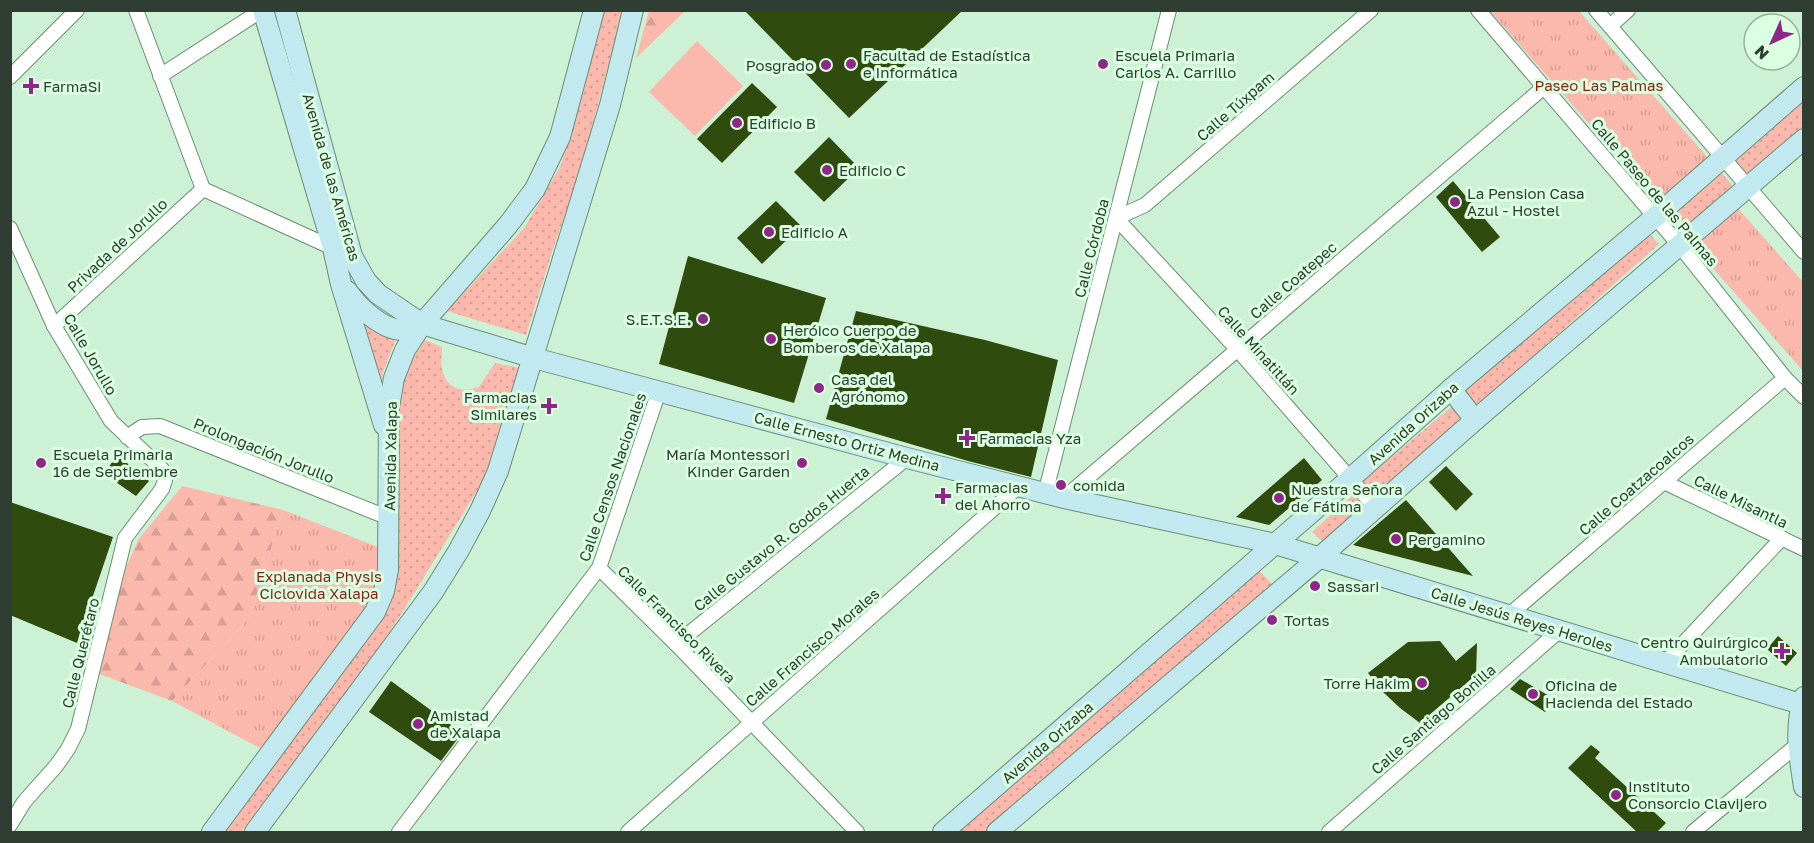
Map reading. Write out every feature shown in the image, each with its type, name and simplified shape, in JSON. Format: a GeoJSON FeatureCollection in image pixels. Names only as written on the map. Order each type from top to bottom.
{"type":"FeatureCollection","features":[{"type":"Feature","properties":{"kind":"main road","name":"Avenida de las Américas"},"geometry":{"type":"LineString","coordinates":[[263,10],[333,248],[341,284],[389,442]]}},
{"type":"Feature","properties":{"kind":"main road","name":"Avenida de las Américas"},"geometry":{"type":"LineString","coordinates":[[285,10],[352,256],[366,281],[378,294],[422,324]]}},
{"type":"Feature","properties":{"kind":"main road","name":"Avenida Xalapa"},"geometry":{"type":"LineString","coordinates":[[212,832],[375,612],[384,591],[388,570],[389,407],[394,378],[405,350],[422,324],[508,225],[535,189],[560,137],[594,10]]}},
{"type":"Feature","properties":{"kind":"main road"},"geometry":{"type":"LineString","coordinates":[[255,832],[411,624],[459,550],[480,511],[498,471],[534,358],[610,105],[633,10]]}},
{"type":"Feature","properties":{"kind":"main road","name":"Avenida Orizaba"},"geometry":{"type":"LineString","coordinates":[[943,832],[1451,389],[1655,217],[1803,87]]}},
{"type":"Feature","properties":{"kind":"main road"},"geometry":{"type":"LineString","coordinates":[[997,832],[1319,558],[1475,420],[1803,139]]}},
{"type":"Feature","properties":{"kind":"main road","name":"Avenida de las Américas"},"geometry":{"type":"LineString","coordinates":[[341,284],[368,314],[389,327],[405,330],[422,324]]}},
{"type":"Feature","properties":{"kind":"main road","name":"Calle Ernesto Ortiz Medina"},"geometry":{"type":"LineString","coordinates":[[422,324],[534,358],[1054,496],[1275,544]]}},
{"type":"Feature","properties":{"kind":"main road"},"geometry":{"type":"LineString","coordinates":[[1451,389],[1475,420]]}},
{"type":"Feature","properties":{"kind":"main road","name":"Calle Jesús Reyes Heroles"},"geometry":{"type":"LineString","coordinates":[[1275,544],[1665,663],[1803,702]]}},
{"type":"Feature","properties":{"kind":"main road"},"geometry":{"type":"LineString","coordinates":[[1803,702],[1797,745],[1803,787]]}},
{"type":"Feature","properties":{"kind":"street"},"geometry":{"type":"LineString","coordinates":[[10,77],[77,10]]}},
{"type":"Feature","properties":{"kind":"street"},"geometry":{"type":"LineString","coordinates":[[136,10],[203,189],[333,248]]}},
{"type":"Feature","properties":{"kind":"street"},"geometry":{"type":"LineString","coordinates":[[160,76],[263,10]]}},
{"type":"Feature","properties":{"kind":"street","name":"Calle Córdoba"},"geometry":{"type":"LineString","coordinates":[[1054,496],[1116,218],[1169,10]]}},
{"type":"Feature","properties":{"kind":"street","name":"Calle Túxpam"},"geometry":{"type":"LineString","coordinates":[[1116,218],[1144,206],[1371,10]]}},
{"type":"Feature","properties":{"kind":"street","name":"Calle Paseo de las Palmas"},"geometry":{"type":"LineString","coordinates":[[1478,10],[1680,246],[1803,398]]}},
{"type":"Feature","properties":{"kind":"street"},"geometry":{"type":"LineString","coordinates":[[1596,10],[1803,252]]}},
{"type":"Feature","properties":{"kind":"street"},"geometry":{"type":"LineString","coordinates":[[1610,26],[1628,10]]}},
{"type":"Feature","properties":{"kind":"street","name":"Calle Coatepec"},"geometry":{"type":"LineString","coordinates":[[1054,496],[1237,349],[1544,87]]}},
{"type":"Feature","properties":{"kind":"street","name":"Privada de Jorullo"},"geometry":{"type":"LineString","coordinates":[[54,326],[203,189]]}},
{"type":"Feature","properties":{"kind":"street","name":"Calle Minatitlán"},"geometry":{"type":"LineString","coordinates":[[1116,218],[1237,349],[1376,507]]}},
{"type":"Feature","properties":{"kind":"street","name":"Calle Jorullo"},"geometry":{"type":"LineString","coordinates":[[10,228],[54,326],[111,421],[162,469],[165,480]]}},
{"type":"Feature","properties":{"kind":"street","name":"Calle Coatzacoalcos"},"geometry":{"type":"LineString","coordinates":[[1509,615],[1785,378]]}},
{"type":"Feature","properties":{"kind":"street","name":"Calle Censos Nacionales"},"geometry":{"type":"LineString","coordinates":[[399,832],[599,568],[659,391]]}},
{"type":"Feature","properties":{"kind":"street","name":"Prolongación Jorullo"},"geometry":{"type":"LineString","coordinates":[[127,437],[142,427],[160,426],[389,518]]}},
{"type":"Feature","properties":{"kind":"street","name":"Calle Gustavo R. Godos Huerta"},"geometry":{"type":"LineString","coordinates":[[676,644],[907,458]]}},
{"type":"Feature","properties":{"kind":"street","name":"Calle Querétaro"},"geometry":{"type":"LineString","coordinates":[[10,825],[24,802],[56,766],[78,729],[125,537],[162,489],[165,480]]}},
{"type":"Feature","properties":{"kind":"street","name":"Calle Misantla"},"geometry":{"type":"LineString","coordinates":[[1664,482],[1803,549]]}},
{"type":"Feature","properties":{"kind":"street","name":"Calle Francisco Morales"},"geometry":{"type":"LineString","coordinates":[[628,832],[1019,486]]}},
{"type":"Feature","properties":{"kind":"street"},"geometry":{"type":"LineString","coordinates":[[1665,663],[1782,538]]}},
{"type":"Feature","properties":{"kind":"street","name":"Calle Francisco Rivera"},"geometry":{"type":"LineString","coordinates":[[599,568],[676,644],[856,832]]}},
{"type":"Feature","properties":{"kind":"street","name":"Calle Santiago Bonilla"},"geometry":{"type":"LineString","coordinates":[[1329,832],[1559,631]]}},
{"type":"Feature","properties":{"kind":"street"},"geometry":{"type":"LineString","coordinates":[[1693,832],[1797,745]]}},
{"type":"Feature","properties":{"kind":"green space"},"geometry":{"type":"Polygon","coordinates":[[[602,11],[623,11],[579,175],[526,335],[447,311],[525,227],[561,165],[602,11]]]}},
{"type":"Feature","properties":{"kind":"green space"},"geometry":{"type":"Polygon","coordinates":[[[649,11],[685,11],[636,58],[649,11]]]}},
{"type":"Feature","properties":{"kind":"green space","name":"Paseo Las Palmas"},"geometry":{"type":"Polygon","coordinates":[[[1490,11],[1579,11],[1709,159],[1658,202],[1490,11]]]}},
{"type":"Feature","properties":{"kind":"green space"},"geometry":{"type":"Polygon","coordinates":[[[697,41],[743,86],[695,136],[649,92],[697,41]]]}},
{"type":"Feature","properties":{"kind":"green space"},"geometry":{"type":"Polygon","coordinates":[[[1803,100],[1803,132],[1750,180],[1732,160],[1803,100]]]}},
{"type":"Feature","properties":{"kind":"green space"},"geometry":{"type":"Polygon","coordinates":[[[1721,172],[1736,190],[1683,235],[1667,217],[1721,172]]]}},
{"type":"Feature","properties":{"kind":"green space"},"geometry":{"type":"Polygon","coordinates":[[[1735,205],[1803,282],[1803,371],[1690,242],[1735,205]]]}},
{"type":"Feature","properties":{"kind":"green space"},"geometry":{"type":"Polygon","coordinates":[[[1647,231],[1659,244],[1475,408],[1462,390],[1647,231]]]}},
{"type":"Feature","properties":{"kind":"green space"},"geometry":{"type":"Polygon","coordinates":[[[355,320],[397,336],[383,372],[377,402],[355,320]]]}},
{"type":"Feature","properties":{"kind":"green space"},"geometry":{"type":"Polygon","coordinates":[[[425,340],[442,347],[443,373],[449,383],[458,389],[479,387],[495,363],[520,368],[503,428],[483,481],[400,616],[294,772],[241,832],[219,832],[384,608],[398,577],[399,544],[393,470],[398,397],[407,367],[425,340]]]}},
{"type":"Feature","properties":{"kind":"green space"},"geometry":{"type":"Polygon","coordinates":[[[1456,403],[1467,418],[1374,497],[1362,482],[1456,403]]]}},
{"type":"Feature","properties":{"kind":"green space"},"geometry":{"type":"Polygon","coordinates":[[[182,486],[283,510],[250,617],[172,701],[94,672],[112,600],[138,540],[182,486]]]}},
{"type":"Feature","properties":{"kind":"green space"},"geometry":{"type":"Polygon","coordinates":[[[1353,495],[1368,511],[1328,546],[1312,532],[1353,495]]]}},
{"type":"Feature","properties":{"kind":"green space","name":"Explanada Physis Ciclovida Xalapa"},"geometry":{"type":"Polygon","coordinates":[[[283,510],[391,552],[386,585],[269,753],[172,701],[250,617],[283,510]]]}},
{"type":"Feature","properties":{"kind":"green space"},"geometry":{"type":"Polygon","coordinates":[[[1257,568],[1272,584],[987,832],[958,832],[1257,568]]]}},
{"type":"Feature","properties":{"kind":"building","name":"Facultad de Estadística e Informática"},"geometry":{"type":"Polygon","coordinates":[[[744,10],[963,10],[849,118],[744,10]]]}},
{"type":"Feature","properties":{"kind":"building","name":"Edificio B"},"geometry":{"type":"Polygon","coordinates":[[[752,83],[777,107],[722,163],[697,139],[752,83]]]}},
{"type":"Feature","properties":{"kind":"building","name":"Edificio C"},"geometry":{"type":"Polygon","coordinates":[[[829,137],[859,168],[824,202],[794,172],[829,137]]]}},
{"type":"Feature","properties":{"kind":"building"},"geometry":{"type":"Polygon","coordinates":[[[1453,181],[1500,237],[1482,252],[1436,197],[1453,181]]]}},
{"type":"Feature","properties":{"kind":"building","name":"Edificio A"},"geometry":{"type":"Polygon","coordinates":[[[776,201],[801,226],[762,264],[737,238],[776,201]]]}},
{"type":"Feature","properties":{"kind":"building"},"geometry":{"type":"Polygon","coordinates":[[[688,256],[826,298],[794,403],[659,364],[688,256]]]}},
{"type":"Feature","properties":{"kind":"building"},"geometry":{"type":"Polygon","coordinates":[[[856,311],[985,340],[1058,360],[1031,477],[826,419],[856,311]]]}},
{"type":"Feature","properties":{"kind":"building"},"geometry":{"type":"Polygon","coordinates":[[[117,455],[149,481],[136,496],[104,474],[117,455]]]}},
{"type":"Feature","properties":{"kind":"building","name":"Nuestra Señora de Fátima"},"geometry":{"type":"Polygon","coordinates":[[[1304,458],[1322,480],[1269,525],[1236,517],[1304,458]]]}},
{"type":"Feature","properties":{"kind":"building"},"geometry":{"type":"Polygon","coordinates":[[[1446,466],[1473,494],[1456,511],[1429,482],[1446,466]]]}},
{"type":"Feature","properties":{"kind":"building"},"geometry":{"type":"Polygon","coordinates":[[[1406,500],[1473,576],[1353,545],[1406,500]]]}},
{"type":"Feature","properties":{"kind":"building"},"geometry":{"type":"Polygon","coordinates":[[[10,502],[113,537],[77,643],[10,615],[10,502]]]}},
{"type":"Feature","properties":{"kind":"building","name":"Centro Quirúrgico Ambulatorio"},"geometry":{"type":"Polygon","coordinates":[[[1778,636],[1797,653],[1786,666],[1767,649],[1778,636]]]}},
{"type":"Feature","properties":{"kind":"building","name":"Torre Hakim"},"geometry":{"type":"Polygon","coordinates":[[[1440,641],[1456,661],[1477,643],[1476,675],[1420,723],[1383,692],[1368,673],[1408,642],[1440,641]]]}},
{"type":"Feature","properties":{"kind":"building","name":"Oficina de Hacienda del Estado"},"geometry":{"type":"Polygon","coordinates":[[[1520,679],[1556,700],[1545,712],[1510,689],[1520,679]]]}},
{"type":"Feature","properties":{"kind":"building","name":"Amistad de Xalapa"},"geometry":{"type":"Polygon","coordinates":[[[391,681],[462,733],[441,761],[369,712],[391,681]]]}},
{"type":"Feature","properties":{"kind":"building","name":"Instituto Consorcio Clavijero"},"geometry":{"type":"Polygon","coordinates":[[[1591,745],[1600,752],[1595,758],[1666,823],[1657,832],[1637,832],[1568,768],[1591,745]]]}},
{"type":"Feature","properties":{"kind":"place","name":"Facultad de Estadística e Informática"},"geometry":{"type":"Point","coordinates":[851,64]}},
{"type":"Feature","properties":{"kind":"place","name":"Escuela Primaria Carlos A. Carrillo"},"geometry":{"type":"Point","coordinates":[1103,64]}},
{"type":"Feature","properties":{"kind":"place","name":"Posgrado"},"geometry":{"type":"Point","coordinates":[826,65]}},
{"type":"Feature","properties":{"kind":"place","name":"FarmaSi"},"geometry":{"type":"Point","coordinates":[31,86]}},
{"type":"Feature","properties":{"kind":"place","name":"Edificio B"},"geometry":{"type":"Point","coordinates":[737,123]}},
{"type":"Feature","properties":{"kind":"place","name":"Edificio C"},"geometry":{"type":"Point","coordinates":[827,170]}},
{"type":"Feature","properties":{"kind":"place","name":"La Pension Casa Azul - Hostel"},"geometry":{"type":"Point","coordinates":[1455,202]}},
{"type":"Feature","properties":{"kind":"place","name":"Edificio A"},"geometry":{"type":"Point","coordinates":[769,232]}},
{"type":"Feature","properties":{"kind":"place","name":"S.E.T.S.E."},"geometry":{"type":"Point","coordinates":[703,319]}},
{"type":"Feature","properties":{"kind":"place","name":"Heróico Cuerpo de Bomberos de Xalapa"},"geometry":{"type":"Point","coordinates":[771,339]}},
{"type":"Feature","properties":{"kind":"place","name":"Casa del Agrónomo"},"geometry":{"type":"Point","coordinates":[819,388]}},
{"type":"Feature","properties":{"kind":"place","name":"Farmacias Similares"},"geometry":{"type":"Point","coordinates":[549,406]}},
{"type":"Feature","properties":{"kind":"place","name":"Farmacias Yza"},"geometry":{"type":"Point","coordinates":[967,438]}},
{"type":"Feature","properties":{"kind":"place","name":"Escuela Primaria 16 de Septiembre"},"geometry":{"type":"Point","coordinates":[41,463]}},
{"type":"Feature","properties":{"kind":"place","name":"María Montessori Kinder Garden"},"geometry":{"type":"Point","coordinates":[802,463]}},
{"type":"Feature","properties":{"kind":"place","name":"comida"},"geometry":{"type":"Point","coordinates":[1061,485]}},
{"type":"Feature","properties":{"kind":"place","name":"Farmacias del Ahorro"},"geometry":{"type":"Point","coordinates":[943,496]}},
{"type":"Feature","properties":{"kind":"place","name":"Nuestra Señora de Fátima"},"geometry":{"type":"Point","coordinates":[1279,498]}},
{"type":"Feature","properties":{"kind":"place","name":"Pergamino"},"geometry":{"type":"Point","coordinates":[1396,539]}},
{"type":"Feature","properties":{"kind":"place","name":"Sassari"},"geometry":{"type":"Point","coordinates":[1315,586]}},
{"type":"Feature","properties":{"kind":"place","name":"Tortas"},"geometry":{"type":"Point","coordinates":[1272,620]}},
{"type":"Feature","properties":{"kind":"place","name":"Centro Quirúrgico Ambulatorio"},"geometry":{"type":"Point","coordinates":[1782,651]}},
{"type":"Feature","properties":{"kind":"place","name":"Torre Hakim"},"geometry":{"type":"Point","coordinates":[1422,683]}},
{"type":"Feature","properties":{"kind":"place","name":"Oficina de Hacienda del Estado"},"geometry":{"type":"Point","coordinates":[1533,694]}},
{"type":"Feature","properties":{"kind":"place","name":"Amistad de Xalapa"},"geometry":{"type":"Point","coordinates":[418,724]}},
{"type":"Feature","properties":{"kind":"place","name":"Instituto Consorcio Clavijero"},"geometry":{"type":"Point","coordinates":[1616,795]}}]}
